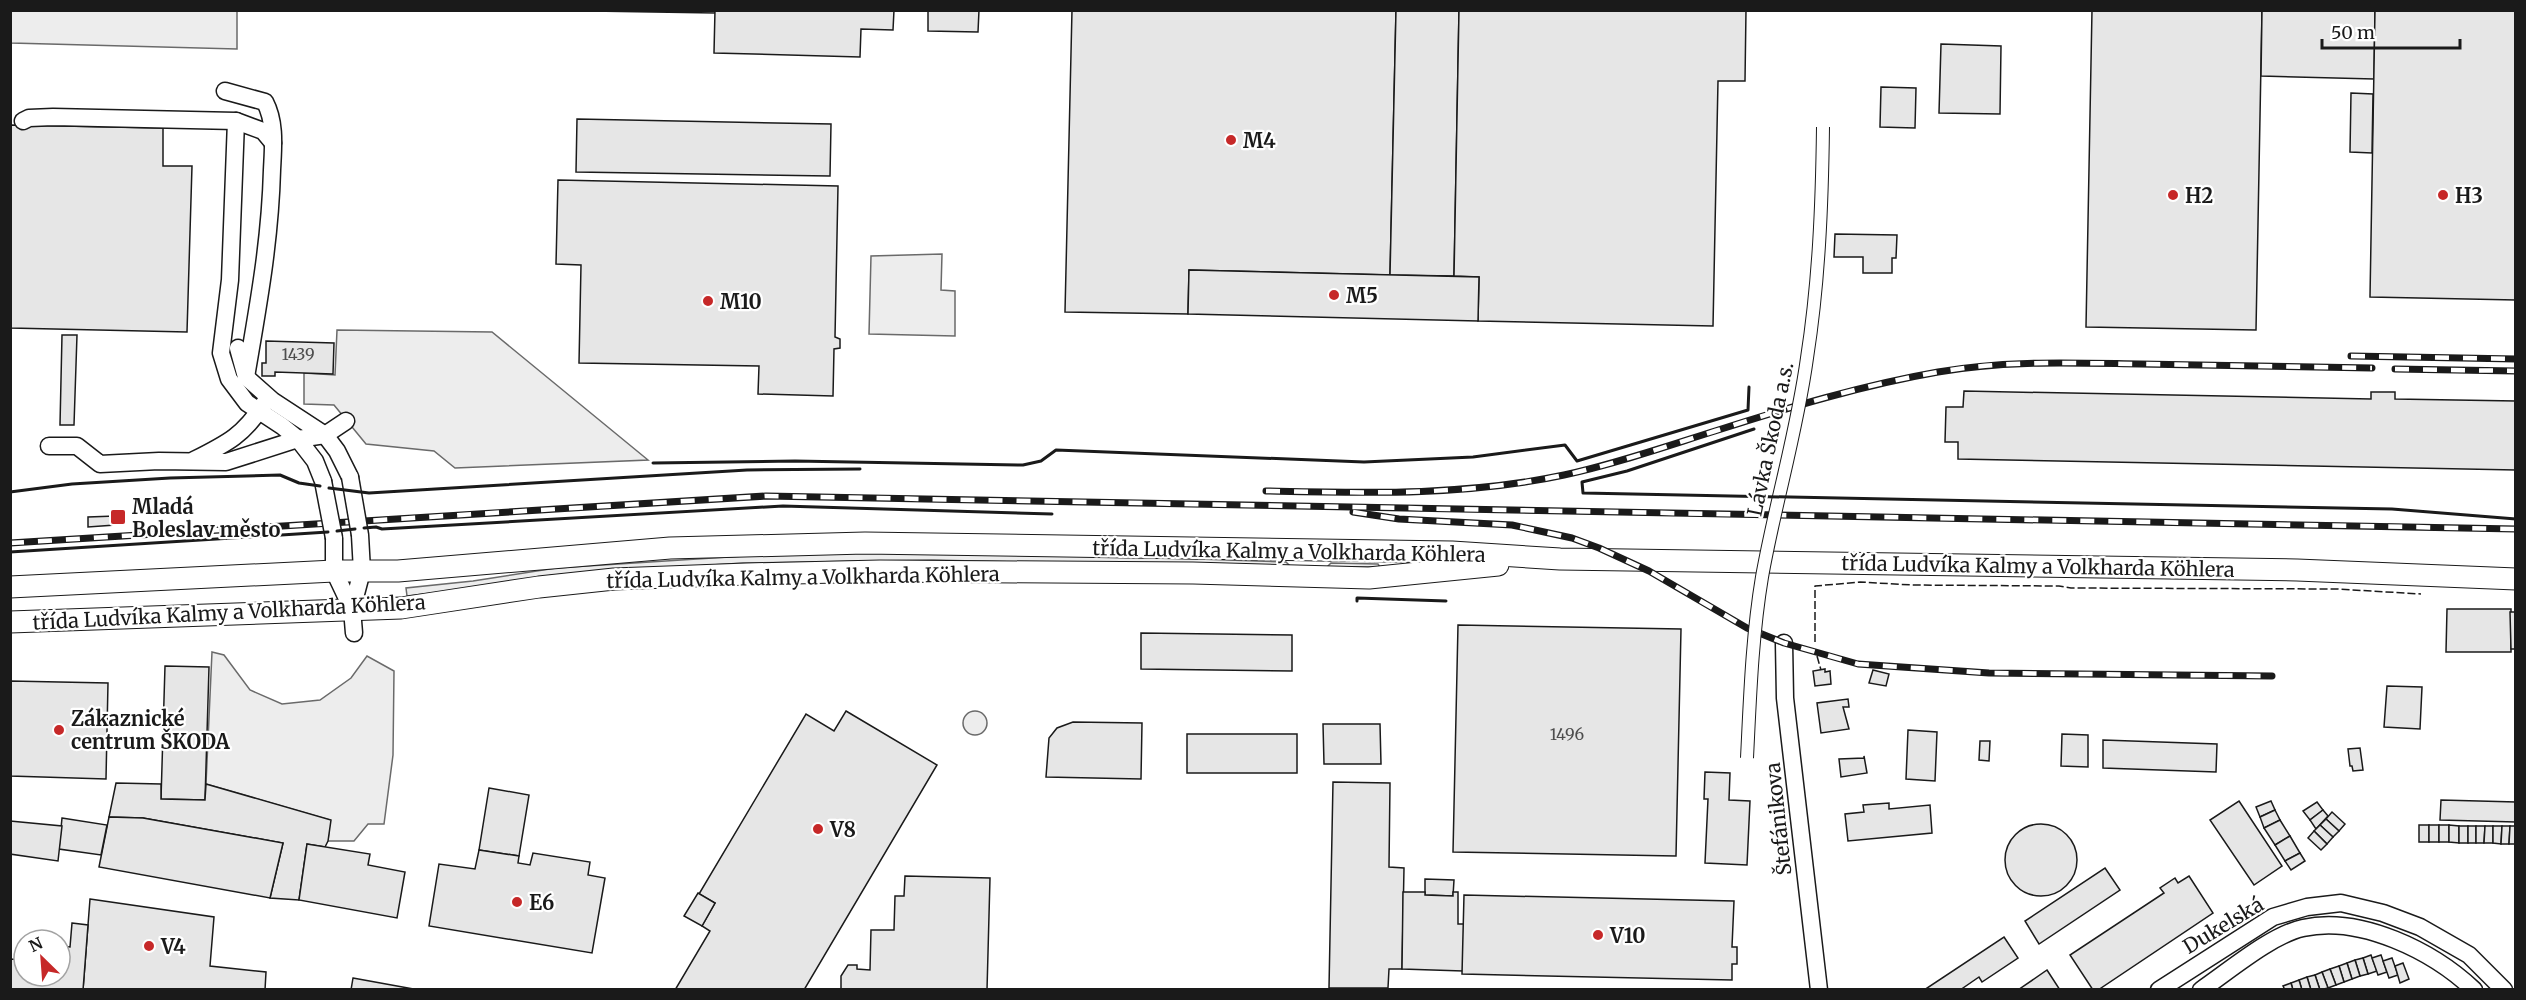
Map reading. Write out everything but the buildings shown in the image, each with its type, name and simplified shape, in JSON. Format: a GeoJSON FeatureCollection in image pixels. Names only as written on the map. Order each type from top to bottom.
{"type":"FeatureCollection","features":[{"type":"Feature","properties":{"kind":"street"},"geometry":{"type":"LineString","coordinates":[[225,91],[265,102],[272,119],[271,213],[263,282],[246,377]]}},
{"type":"Feature","properties":{"kind":"street"},"geometry":{"type":"LineString","coordinates":[[23,121],[29,118],[53,117],[236,121],[263,131],[273,143]]}},
{"type":"Feature","properties":{"kind":"street"},"geometry":{"type":"LineString","coordinates":[[236,121],[230,280],[221,353],[230,379],[247,403],[264,404],[325,435],[337,451],[350,477],[360,535],[362,571],[352,609],[354,633]]}},
{"type":"Feature","properties":{"kind":"street","name":"Lávka Škoda a.s."},"geometry":{"type":"LineString","coordinates":[[1747,758],[1751,660],[1762,579],[1807,362],[1817,286],[1822,208],[1823,127]]}},
{"type":"Feature","properties":{"kind":"street"},"geometry":{"type":"LineString","coordinates":[[238,348],[246,377],[264,404],[298,439],[315,461],[323,481],[334,538],[334,571],[352,609]]}},
{"type":"Feature","properties":{"kind":"street"},"geometry":{"type":"LineString","coordinates":[[193,461],[229,442],[249,426],[264,404]]}},
{"type":"Feature","properties":{"kind":"street"},"geometry":{"type":"LineString","coordinates":[[49,446],[77,446],[100,464],[226,462],[298,439],[325,435],[346,422]]}},
{"type":"Feature","properties":{"kind":"street","name":"třída Ludvíka Kalmy a Volkharda Köhlera"},"geometry":{"type":"LineString","coordinates":[[10,587],[334,571],[405,570],[670,548],[865,543],[1452,552],[1560,559],[2297,570],[2516,579]]}},
{"type":"Feature","properties":{"kind":"street","name":"třída Ludvíka Kalmy a Volkharda Köhlera"},"geometry":{"type":"LineString","coordinates":[[10,621],[401,608],[539,587],[614,579],[880,572],[1193,573],[1369,578],[1560,559]]}},
{"type":"Feature","properties":{"kind":"street","name":"Štefánikova"},"geometry":{"type":"LineString","coordinates":[[1784,643],[1785,698],[1819,990]]}},
{"type":"Feature","properties":{"kind":"street","name":"Dukelská"},"geometry":{"type":"LineString","coordinates":[[2159,990],[2177,985],[2273,917],[2307,907],[2341,903],[2383,913],[2420,927],[2469,955],[2504,990]]}},
{"type":"Feature","properties":{"kind":"street","name":"Dukelská"},"geometry":{"type":"LineString","coordinates":[[2201,990],[2278,937],[2302,928],[2335,924],[2412,945],[2457,973],[2474,990]]}},
{"type":"Feature","properties":{"kind":"shaded area"},"geometry":{"type":"Polygon","coordinates":[[[11,10],[237,11],[237,49],[11,43],[11,10]]]}},
{"type":"Feature","properties":{"kind":"shaded area"},"geometry":{"type":"Polygon","coordinates":[[[942,254],[941,290],[955,291],[955,336],[869,334],[871,256],[942,254]]]}},
{"type":"Feature","properties":{"kind":"shaded area"},"geometry":{"type":"Polygon","coordinates":[[[337,330],[492,332],[648,460],[455,468],[434,451],[366,444],[334,405],[304,404],[304,373],[335,375],[337,330]]]}},
{"type":"Feature","properties":{"kind":"shaded area"},"geometry":{"type":"Polygon","coordinates":[[[832,553],[1108,556],[1286,562],[1290,566],[1286,568],[933,560],[743,563],[553,575],[407,596],[406,588],[473,581],[556,568],[832,553]]]}},
{"type":"Feature","properties":{"kind":"shaded area"},"geometry":{"type":"Polygon","coordinates":[[[1331,563],[1378,564],[1380,567],[1327,567],[1331,563]]]}},
{"type":"Feature","properties":{"kind":"shaded area"},"geometry":{"type":"Polygon","coordinates":[[[212,652],[224,655],[250,690],[282,704],[320,700],[351,678],[367,656],[394,671],[393,755],[384,824],[368,824],[354,841],[328,841],[330,820],[206,784],[212,652]]]}},
{"type":"Feature","properties":{"kind":"shaded area"},"geometry":{"type":"Polygon","coordinates":[[[975,711],[983,715],[987,723],[983,731],[975,735],[967,731],[963,723],[967,715],[975,711]]]}},
{"type":"Feature","properties":{"kind":"railway"},"geometry":{"type":"LineString","coordinates":[[2351,356],[2516,359]]}},
{"type":"Feature","properties":{"kind":"railway"},"geometry":{"type":"LineString","coordinates":[[1266,491],[1415,492],[1527,482],[1602,466],[1853,390],[1963,368],[2064,363],[2372,368]]}},
{"type":"Feature","properties":{"kind":"railway"},"geometry":{"type":"LineString","coordinates":[[2395,369],[2516,371]]}},
{"type":"Feature","properties":{"kind":"railway"},"geometry":{"type":"LineString","coordinates":[[10,543],[766,496],[2516,529]]}},
{"type":"Feature","properties":{"kind":"railway"},"geometry":{"type":"LineString","coordinates":[[1353,512],[1399,519],[1512,525],[1572,538],[1649,571],[1747,628],[1784,643],[1858,664],[1989,673],[2272,676]]}},
{"type":"Feature","properties":{"kind":"fence"},"geometry":{"type":"LineString","coordinates":[[1815,642],[1815,586],[1860,582],[2071,588],[2337,589],[2421,594]]}},
{"type":"Feature","properties":{"kind":"fence"},"geometry":{"type":"LineString","coordinates":[[1817,656],[1821,670]]}},
{"type":"Feature","properties":{"kind":"wall"},"geometry":{"type":"LineString","coordinates":[[653,463],[795,461],[1023,465],[1041,461],[1056,450],[1364,462],[1473,457],[1565,445],[1577,461],[1748,410],[1749,387]]}},
{"type":"Feature","properties":{"kind":"wall"},"geometry":{"type":"LineString","coordinates":[[1754,429],[1627,471],[1582,482],[1583,493],[2392,509],[2516,519]]}},
{"type":"Feature","properties":{"kind":"wall"},"geometry":{"type":"LineString","coordinates":[[329,488],[369,493],[747,470],[860,469]]}},
{"type":"Feature","properties":{"kind":"wall"},"geometry":{"type":"LineString","coordinates":[[10,492],[72,484],[280,475],[299,483],[320,486]]}},
{"type":"Feature","properties":{"kind":"wall"},"geometry":{"type":"LineString","coordinates":[[364,528],[382,529],[783,506],[1052,514]]}},
{"type":"Feature","properties":{"kind":"wall"},"geometry":{"type":"LineString","coordinates":[[337,531],[355,529]]}},
{"type":"Feature","properties":{"kind":"wall"},"geometry":{"type":"LineString","coordinates":[[10,552],[328,532]]}},
{"type":"Feature","properties":{"kind":"wall"},"geometry":{"type":"LineString","coordinates":[[1357,601],[1357,598],[1446,601]]}},
{"type":"Feature","properties":{"kind":"place","name":"M4"},"geometry":{"type":"Point","coordinates":[1231,140]}},
{"type":"Feature","properties":{"kind":"place","name":"H2"},"geometry":{"type":"Point","coordinates":[2173,195]}},
{"type":"Feature","properties":{"kind":"place","name":"H3"},"geometry":{"type":"Point","coordinates":[2443,195]}},
{"type":"Feature","properties":{"kind":"place","name":"M5"},"geometry":{"type":"Point","coordinates":[1334,295]}},
{"type":"Feature","properties":{"kind":"place","name":"M10"},"geometry":{"type":"Point","coordinates":[708,301]}},
{"type":"Feature","properties":{"kind":"place","name":"Mladá Boleslav město"},"geometry":{"type":"Point","coordinates":[118,517]}},
{"type":"Feature","properties":{"kind":"place","name":"Zákaznické centrum ŠKODA"},"geometry":{"type":"Point","coordinates":[59,730]}},
{"type":"Feature","properties":{"kind":"place","name":"V8"},"geometry":{"type":"Point","coordinates":[818,829]}},
{"type":"Feature","properties":{"kind":"place","name":"E6"},"geometry":{"type":"Point","coordinates":[517,902]}},
{"type":"Feature","properties":{"kind":"place","name":"V10"},"geometry":{"type":"Point","coordinates":[1598,935]}},
{"type":"Feature","properties":{"kind":"place","name":"V4"},"geometry":{"type":"Point","coordinates":[149,946]}}]}
